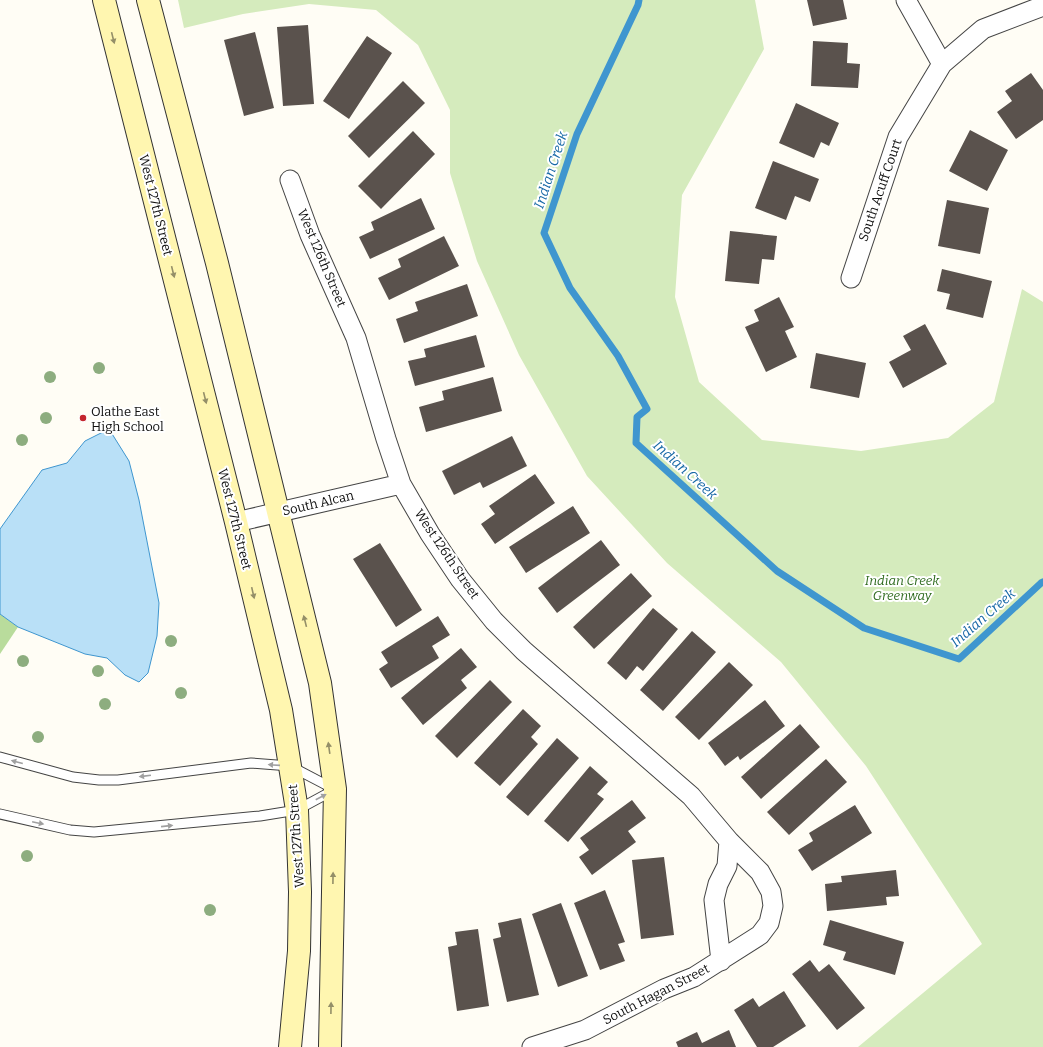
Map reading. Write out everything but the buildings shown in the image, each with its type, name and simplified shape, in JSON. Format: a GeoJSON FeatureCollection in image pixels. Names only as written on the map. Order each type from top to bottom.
{"type":"FeatureCollection","features":[{"type":"Feature","properties":{"kind":"main road","name":"West 127th Street"},"geometry":{"type":"LineString","coordinates":[[104,0],[236,522],[281,710],[297,810],[300,892],[299,951],[290,1047]]}},
{"type":"Feature","properties":{"kind":"main road"},"geometry":{"type":"LineString","coordinates":[[148,0],[217,263],[320,683],[335,789],[330,1047]]}},
{"type":"Feature","properties":{"kind":"street"},"geometry":{"type":"LineString","coordinates":[[906,0],[942,64]]}},
{"type":"Feature","properties":{"kind":"street","name":"South Acuff Court"},"geometry":{"type":"LineString","coordinates":[[851,278],[898,137],[942,64],[983,29],[1043,6]]}},
{"type":"Feature","properties":{"kind":"street","name":"West 126th Street"},"geometry":{"type":"LineString","coordinates":[[290,180],[310,236],[356,338],[401,484],[430,534],[460,579],[494,620],[524,651],[691,796],[730,841]]}},
{"type":"Feature","properties":{"kind":"street","name":"South Alcan"},"geometry":{"type":"LineString","coordinates":[[236,522],[401,484]]}},
{"type":"Feature","properties":{"kind":"street"},"geometry":{"type":"LineString","coordinates":[[721,961],[714,900],[718,884],[727,866],[730,841]]}},
{"type":"Feature","properties":{"kind":"street","name":"South Hagan Street"},"geometry":{"type":"LineString","coordinates":[[532,1047],[585,1030],[664,989],[694,977],[760,936],[769,923],[773,906],[771,892],[760,872],[730,841]]}},
{"type":"Feature","properties":{"kind":"lane"},"geometry":{"type":"LineString","coordinates":[[0,757],[73,777],[99,780],[118,780],[252,763],[290,766],[335,789]]}},
{"type":"Feature","properties":{"kind":"lane"},"geometry":{"type":"LineString","coordinates":[[0,814],[70,830],[94,832],[260,816],[297,810],[335,789]]}},
{"type":"Feature","properties":{"kind":"green space","name":"Indian Creek Greenway"},"geometry":{"type":"Polygon","coordinates":[[[178,0],[755,0],[764,49],[682,195],[675,297],[699,382],[762,440],[861,451],[948,438],[994,402],[1022,289],[1043,302],[1043,1047],[858,1047],[982,944],[866,766],[781,662],[667,563],[587,476],[519,355],[477,261],[450,173],[450,110],[418,45],[376,10],[309,4],[243,14],[184,28],[178,0]]]}},
{"type":"Feature","properties":{"kind":"green space"},"geometry":{"type":"Polygon","coordinates":[[[0,614],[18,627],[0,654],[0,614]]]}},
{"type":"Feature","properties":{"kind":"water"},"geometry":{"type":"Polygon","coordinates":[[[109,429],[129,461],[139,500],[159,603],[157,636],[148,673],[139,682],[125,675],[107,658],[85,654],[18,627],[0,614],[0,529],[42,470],[67,463],[85,441],[109,429]]]}},
{"type":"Feature","properties":{"kind":"waterway","name":"Indian Creek"},"geometry":{"type":"LineString","coordinates":[[639,0],[577,134],[544,233],[570,288],[618,356],[647,409],[637,417],[636,443],[777,571],[864,628],[959,659],[1043,582]]}},
{"type":"Feature","properties":{"kind":"place","name":"Olathe East High School"},"geometry":{"type":"Point","coordinates":[83,418]}}]}
